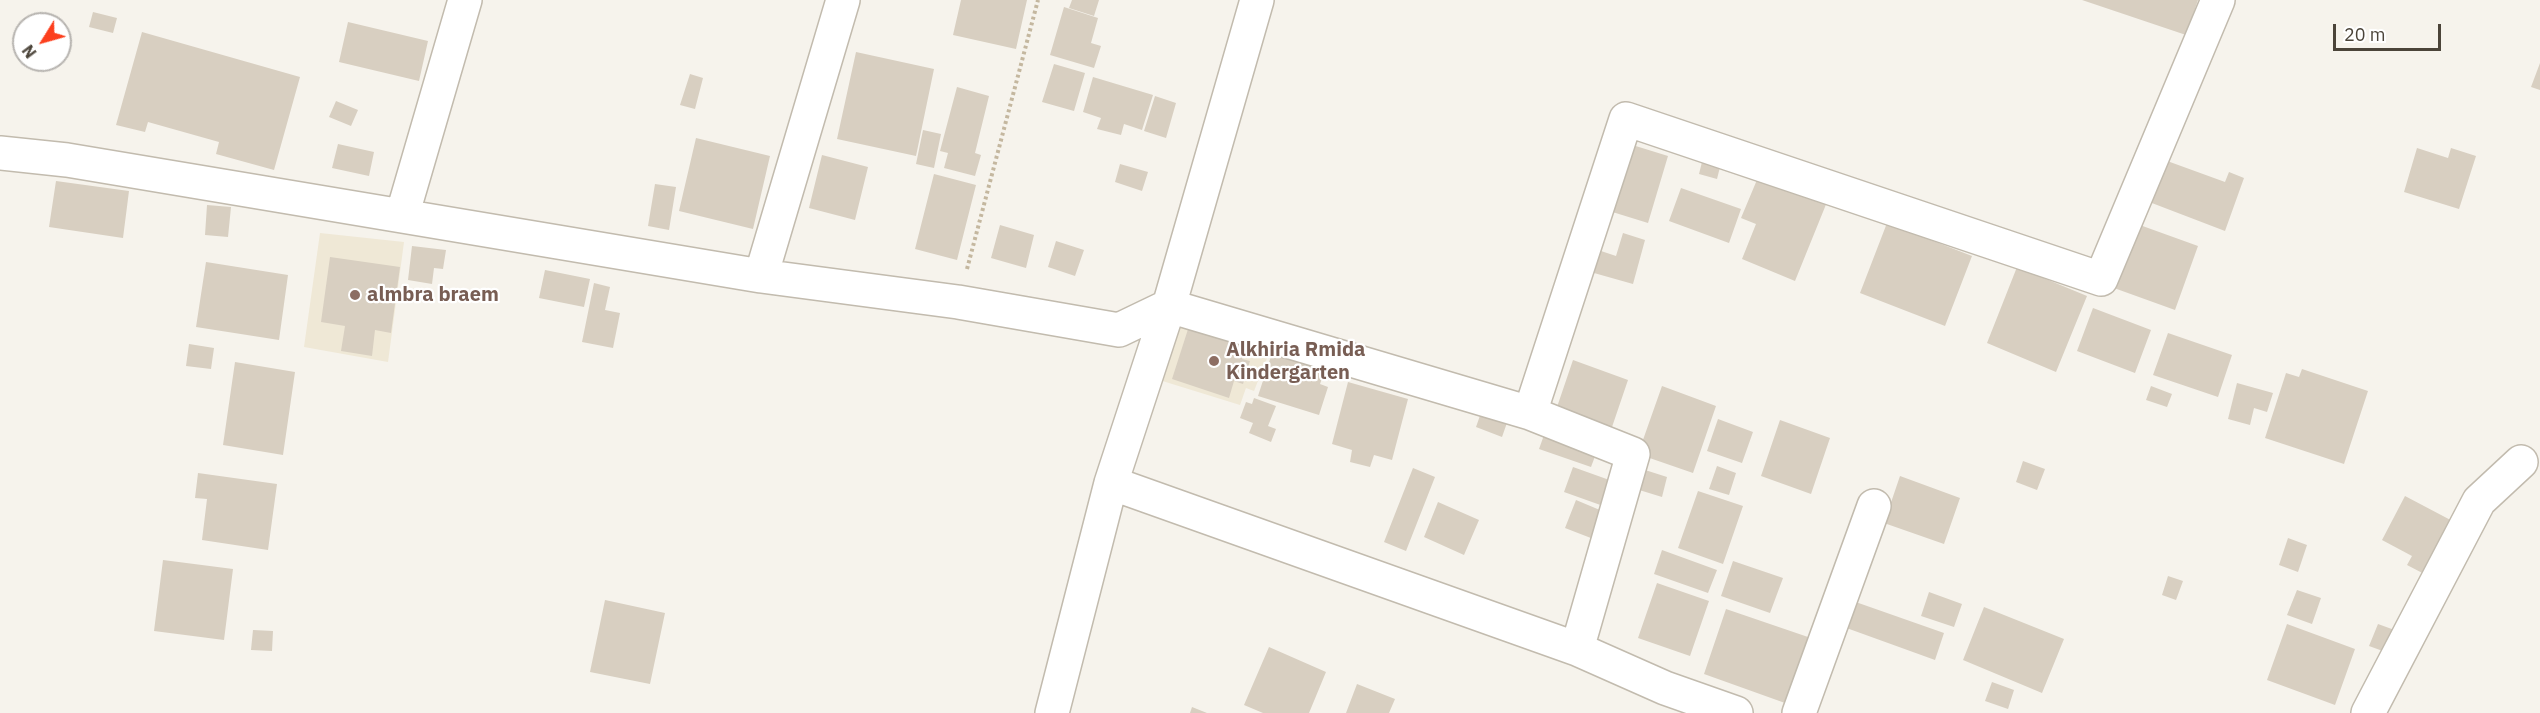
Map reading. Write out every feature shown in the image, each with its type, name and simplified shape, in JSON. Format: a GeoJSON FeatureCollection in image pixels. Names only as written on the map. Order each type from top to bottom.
{"type":"FeatureCollection","features":[{"type":"Feature","properties":{"kind":"street"},"geometry":{"type":"LineString","coordinates":[[402,216],[465,0]]}},
{"type":"Feature","properties":{"kind":"street"},"geometry":{"type":"LineString","coordinates":[[761,276],[843,0]]}},
{"type":"Feature","properties":{"kind":"street"},"geometry":{"type":"LineString","coordinates":[[1052,713],[1111,483],[1169,306],[1257,0]]}},
{"type":"Feature","properties":{"kind":"street"},"geometry":{"type":"LineString","coordinates":[[1530,413],[1626,119],[2101,279],[2218,0]]}},
{"type":"Feature","properties":{"kind":"street"},"geometry":{"type":"LineString","coordinates":[[0,153],[79,162],[761,276],[958,302],[1119,330],[1169,306],[1530,413],[1633,454],[1577,649]]}},
{"type":"Feature","properties":{"kind":"street"},"geometry":{"type":"LineString","coordinates":[[2368,713],[2479,501],[2521,462]]}},
{"type":"Feature","properties":{"kind":"street"},"geometry":{"type":"LineString","coordinates":[[1111,483],[1577,649],[1665,688],[1736,713]]}},
{"type":"Feature","properties":{"kind":"street"},"geometry":{"type":"LineString","coordinates":[[1799,713],[1874,506]]}},
{"type":"Feature","properties":{"kind":"path"},"geometry":{"type":"LineString","coordinates":[[958,302],[1038,0]]}},
{"type":"Feature","properties":{"kind":"shaded area","name":"almbra braem"},"geometry":{"type":"Polygon","coordinates":[[[320,233],[404,242],[388,362],[304,347],[320,233]]]}},
{"type":"Feature","properties":{"kind":"shaded area","name":"Alkhiria Rmida Kindergarten"},"geometry":{"type":"Polygon","coordinates":[[[1175,312],[1273,343],[1254,391],[1246,388],[1240,405],[1156,379],[1175,312]]]}},
{"type":"Feature","properties":{"kind":"building"},"geometry":{"type":"Polygon","coordinates":[[[961,0],[1027,0],[1016,49],[953,35],[961,0]]]}},
{"type":"Feature","properties":{"kind":"building"},"geometry":{"type":"Polygon","coordinates":[[[1072,0],[1099,0],[1094,16],[1069,8],[1072,0]]]}},
{"type":"Feature","properties":{"kind":"building"},"geometry":{"type":"Polygon","coordinates":[[[2082,0],[2198,0],[2186,35],[2082,0]]]}},
{"type":"Feature","properties":{"kind":"building"},"geometry":{"type":"Polygon","coordinates":[[[1064,7],[1098,18],[1091,43],[1101,46],[1094,68],[1050,55],[1064,7]]]}},
{"type":"Feature","properties":{"kind":"building"},"geometry":{"type":"Polygon","coordinates":[[[93,12],[117,18],[113,33],[89,27],[93,12]]]}},
{"type":"Feature","properties":{"kind":"building"},"geometry":{"type":"Polygon","coordinates":[[[348,22],[428,41],[419,81],[339,62],[348,22]]]}},
{"type":"Feature","properties":{"kind":"building"},"geometry":{"type":"Polygon","coordinates":[[[142,32],[300,77],[274,170],[216,154],[219,142],[148,122],[145,132],[116,125],[142,32]]]}},
{"type":"Feature","properties":{"kind":"building"},"geometry":{"type":"Polygon","coordinates":[[[856,52],[934,69],[916,156],[837,139],[856,52]]]}},
{"type":"Feature","properties":{"kind":"building"},"geometry":{"type":"Polygon","coordinates":[[[2540,63],[2540,90],[2531,87],[2540,63]]]}},
{"type":"Feature","properties":{"kind":"building"},"geometry":{"type":"Polygon","coordinates":[[[1054,64],[1085,73],[1074,111],[1042,102],[1054,64]]]}},
{"type":"Feature","properties":{"kind":"building"},"geometry":{"type":"Polygon","coordinates":[[[690,74],[703,78],[695,109],[680,105],[690,74]]]}},
{"type":"Feature","properties":{"kind":"building"},"geometry":{"type":"Polygon","coordinates":[[[1093,77],[1153,95],[1142,130],[1124,124],[1121,135],[1097,129],[1101,118],[1083,112],[1093,77]]]}},
{"type":"Feature","properties":{"kind":"building"},"geometry":{"type":"Polygon","coordinates":[[[957,87],[989,96],[975,153],[981,155],[975,176],[944,168],[948,153],[940,151],[957,87]]]}},
{"type":"Feature","properties":{"kind":"building"},"geometry":{"type":"Polygon","coordinates":[[[1155,96],[1176,103],[1166,138],[1144,131],[1155,96]]]}},
{"type":"Feature","properties":{"kind":"building"},"geometry":{"type":"Polygon","coordinates":[[[336,101],[358,110],[351,126],[329,117],[336,101]]]}},
{"type":"Feature","properties":{"kind":"building"},"geometry":{"type":"Polygon","coordinates":[[[923,130],[941,134],[934,168],[916,164],[923,130]]]}},
{"type":"Feature","properties":{"kind":"building"},"geometry":{"type":"Polygon","coordinates":[[[696,138],[770,156],[753,229],[679,211],[696,138]]]}},
{"type":"Feature","properties":{"kind":"building"},"geometry":{"type":"Polygon","coordinates":[[[1626,143],[1668,156],[1648,223],[1606,210],[1626,143]]]}},
{"type":"Feature","properties":{"kind":"building"},"geometry":{"type":"Polygon","coordinates":[[[338,144],[374,152],[369,176],[332,168],[338,144]]]}},
{"type":"Feature","properties":{"kind":"building"},"geometry":{"type":"Polygon","coordinates":[[[2417,148],[2448,158],[2451,148],[2476,156],[2459,209],[2404,192],[2417,148]]]}},
{"type":"Feature","properties":{"kind":"building"},"geometry":{"type":"Polygon","coordinates":[[[822,155],[868,167],[855,220],[809,208],[822,155]]]}},
{"type":"Feature","properties":{"kind":"building"},"geometry":{"type":"Polygon","coordinates":[[[1703,158],[1721,163],[1717,179],[1699,174],[1703,158]]]}},
{"type":"Feature","properties":{"kind":"building"},"geometry":{"type":"Polygon","coordinates":[[[2159,158],[2225,182],[2229,172],[2244,178],[2225,231],[2144,200],[2159,158]]]}},
{"type":"Feature","properties":{"kind":"building"},"geometry":{"type":"Polygon","coordinates":[[[1120,164],[1148,172],[1142,191],[1115,182],[1120,164]]]}},
{"type":"Feature","properties":{"kind":"building"},"geometry":{"type":"Polygon","coordinates":[[[934,174],[976,185],[957,260],[915,249],[934,174]]]}},
{"type":"Feature","properties":{"kind":"building"},"geometry":{"type":"Polygon","coordinates":[[[1759,175],[1827,202],[1795,281],[1742,259],[1756,224],[1741,218],[1759,175]]]}},
{"type":"Feature","properties":{"kind":"building"},"geometry":{"type":"Polygon","coordinates":[[[56,181],[129,191],[123,238],[49,227],[56,181]]]}},
{"type":"Feature","properties":{"kind":"building"},"geometry":{"type":"Polygon","coordinates":[[[655,184],[676,187],[669,230],[648,226],[655,184]]]}},
{"type":"Feature","properties":{"kind":"building"},"geometry":{"type":"Polygon","coordinates":[[[1681,188],[1741,209],[1729,243],[1669,221],[1681,188]]]}},
{"type":"Feature","properties":{"kind":"building"},"geometry":{"type":"Polygon","coordinates":[[[207,205],[231,207],[228,237],[205,235],[207,205]]]}},
{"type":"Feature","properties":{"kind":"building"},"geometry":{"type":"Polygon","coordinates":[[[1887,223],[1972,256],[1945,326],[1860,293],[1887,223]]]}},
{"type":"Feature","properties":{"kind":"building"},"geometry":{"type":"Polygon","coordinates":[[[2137,224],[2198,246],[2175,310],[2114,288],[2137,224]]]}},
{"type":"Feature","properties":{"kind":"building"},"geometry":{"type":"Polygon","coordinates":[[[1000,225],[1034,235],[1026,268],[991,258],[1000,225]]]}},
{"type":"Feature","properties":{"kind":"building"},"geometry":{"type":"Polygon","coordinates":[[[1623,233],[1645,240],[1633,284],[1594,273],[1601,251],[1616,256],[1623,233]]]}},
{"type":"Feature","properties":{"kind":"building"},"geometry":{"type":"Polygon","coordinates":[[[1056,241],[1084,250],[1075,276],[1048,267],[1056,241]]]}},
{"type":"Feature","properties":{"kind":"building"},"geometry":{"type":"Polygon","coordinates":[[[412,246],[446,250],[443,269],[434,268],[432,284],[408,280],[412,246]]]}},
{"type":"Feature","properties":{"kind":"building"},"geometry":{"type":"Polygon","coordinates":[[[330,257],[400,267],[391,333],[375,330],[372,356],[341,351],[345,326],[321,322],[330,257]]]}},
{"type":"Feature","properties":{"kind":"building"},"geometry":{"type":"Polygon","coordinates":[[[206,262],[288,275],[279,340],[196,327],[206,262]]]}},
{"type":"Feature","properties":{"kind":"building"},"geometry":{"type":"Polygon","coordinates":[[[2017,267],[2087,296],[2056,372],[1987,343],[2017,267]]]}},
{"type":"Feature","properties":{"kind":"building"},"geometry":{"type":"Polygon","coordinates":[[[545,270],[590,279],[584,307],[539,298],[545,270]]]}},
{"type":"Feature","properties":{"kind":"building"},"geometry":{"type":"Polygon","coordinates":[[[594,283],[610,287],[605,310],[620,313],[613,348],[582,342],[594,283]]]}},
{"type":"Feature","properties":{"kind":"building"},"geometry":{"type":"Polygon","coordinates":[[[2093,308],[2151,330],[2135,373],[2077,351],[2093,308]]]}},
{"type":"Feature","properties":{"kind":"building"},"geometry":{"type":"Polygon","coordinates":[[[1190,323],[1247,342],[1242,359],[1250,361],[1243,384],[1234,381],[1229,398],[1172,379],[1190,323]]]}},
{"type":"Feature","properties":{"kind":"building"},"geometry":{"type":"Polygon","coordinates":[[[2168,333],[2232,355],[2218,397],[2153,375],[2168,333]]]}},
{"type":"Feature","properties":{"kind":"building"},"geometry":{"type":"Polygon","coordinates":[[[189,344],[214,348],[211,369],[186,366],[189,344]]]}},
{"type":"Feature","properties":{"kind":"building"},"geometry":{"type":"Polygon","coordinates":[[[1273,350],[1326,367],[1320,384],[1328,387],[1319,415],[1258,396],[1273,350]]]}},
{"type":"Feature","properties":{"kind":"building"},"geometry":{"type":"Polygon","coordinates":[[[1573,360],[1628,380],[1612,427],[1557,407],[1573,360]]]}},
{"type":"Feature","properties":{"kind":"building"},"geometry":{"type":"Polygon","coordinates":[[[235,362],[295,372],[283,455],[223,445],[235,362]]]}},
{"type":"Feature","properties":{"kind":"building"},"geometry":{"type":"Polygon","coordinates":[[[2302,369],[2368,391],[2344,464],[2265,438],[2286,373],[2299,377],[2302,369]]]}},
{"type":"Feature","properties":{"kind":"building"},"geometry":{"type":"Polygon","coordinates":[[[1348,382],[1408,399],[1392,460],[1374,455],[1370,467],[1350,462],[1352,450],[1332,444],[1348,382]]]}},
{"type":"Feature","properties":{"kind":"building"},"geometry":{"type":"Polygon","coordinates":[[[2237,383],[2273,393],[2267,412],[2254,408],[2250,425],[2228,419],[2237,383]]]}},
{"type":"Feature","properties":{"kind":"building"},"geometry":{"type":"Polygon","coordinates":[[[1662,386],[1716,406],[1693,473],[1638,454],[1662,386]]]}},
{"type":"Feature","properties":{"kind":"building"},"geometry":{"type":"Polygon","coordinates":[[[2151,386],[2172,394],[2167,407],[2146,400],[2151,386]]]}},
{"type":"Feature","properties":{"kind":"building"},"geometry":{"type":"Polygon","coordinates":[[[1254,398],[1276,406],[1268,426],[1276,429],[1271,442],[1249,433],[1253,423],[1240,418],[1246,402],[1252,404],[1254,398]]]}},
{"type":"Feature","properties":{"kind":"building"},"geometry":{"type":"Polygon","coordinates":[[[1483,407],[1509,417],[1502,437],[1476,427],[1483,407]]]}},
{"type":"Feature","properties":{"kind":"building"},"geometry":{"type":"Polygon","coordinates":[[[1718,419],[1753,432],[1742,463],[1707,451],[1718,419]]]}},
{"type":"Feature","properties":{"kind":"building"},"geometry":{"type":"Polygon","coordinates":[[[1780,420],[1830,438],[1811,494],[1761,476],[1780,420]]]}},
{"type":"Feature","properties":{"kind":"building"},"geometry":{"type":"Polygon","coordinates":[[[1548,424],[1600,443],[1591,467],[1539,449],[1548,424]]]}},
{"type":"Feature","properties":{"kind":"building"},"geometry":{"type":"Polygon","coordinates":[[[2023,461],[2045,469],[2037,490],[2016,482],[2023,461]]]}},
{"type":"Feature","properties":{"kind":"building"},"geometry":{"type":"Polygon","coordinates":[[[1717,466],[1736,473],[1729,495],[1709,489],[1717,466]]]}},
{"type":"Feature","properties":{"kind":"building"},"geometry":{"type":"Polygon","coordinates":[[[1573,467],[1615,482],[1606,507],[1564,492],[1573,467]]]}},
{"type":"Feature","properties":{"kind":"building"},"geometry":{"type":"Polygon","coordinates":[[[1413,468],[1435,477],[1406,551],[1384,542],[1413,468]]]}},
{"type":"Feature","properties":{"kind":"building"},"geometry":{"type":"Polygon","coordinates":[[[1642,469],[1667,477],[1662,497],[1636,489],[1642,469]]]}},
{"type":"Feature","properties":{"kind":"building"},"geometry":{"type":"Polygon","coordinates":[[[198,473],[277,484],[268,550],[202,540],[207,499],[195,498],[198,473]]]}},
{"type":"Feature","properties":{"kind":"building"},"geometry":{"type":"Polygon","coordinates":[[[1900,476],[1960,498],[1944,544],[1884,523],[1900,476]]]}},
{"type":"Feature","properties":{"kind":"building"},"geometry":{"type":"Polygon","coordinates":[[[1698,491],[1743,506],[1723,564],[1678,548],[1698,491]]]}},
{"type":"Feature","properties":{"kind":"building"},"geometry":{"type":"Polygon","coordinates":[[[2405,496],[2460,525],[2432,578],[2407,565],[2412,556],[2382,540],[2405,496]]]}},
{"type":"Feature","properties":{"kind":"building"},"geometry":{"type":"Polygon","coordinates":[[[1576,500],[1607,513],[1596,540],[1565,528],[1576,500]]]}},
{"type":"Feature","properties":{"kind":"building"},"geometry":{"type":"Polygon","coordinates":[[[1438,502],[1479,520],[1464,555],[1424,537],[1438,502]]]}},
{"type":"Feature","properties":{"kind":"building"},"geometry":{"type":"Polygon","coordinates":[[[2288,538],[2307,545],[2298,572],[2279,565],[2288,538]]]}},
{"type":"Feature","properties":{"kind":"building"},"geometry":{"type":"Polygon","coordinates":[[[1662,550],[1717,570],[1708,593],[1654,574],[1662,550]]]}},
{"type":"Feature","properties":{"kind":"building"},"geometry":{"type":"Polygon","coordinates":[[[163,560],[233,569],[224,640],[154,631],[163,560]]]}},
{"type":"Feature","properties":{"kind":"building"},"geometry":{"type":"Polygon","coordinates":[[[1733,561],[1783,578],[1770,613],[1721,596],[1733,561]]]}},
{"type":"Feature","properties":{"kind":"building"},"geometry":{"type":"Polygon","coordinates":[[[2168,576],[2183,581],[2176,600],[2162,595],[2168,576]]]}},
{"type":"Feature","properties":{"kind":"building"},"geometry":{"type":"Polygon","coordinates":[[[1657,583],[1709,601],[1690,656],[1638,638],[1657,583]]]}},
{"type":"Feature","properties":{"kind":"building"},"geometry":{"type":"Polygon","coordinates":[[[2297,590],[2321,598],[2312,624],[2287,615],[2297,590]]]}},
{"type":"Feature","properties":{"kind":"building"},"geometry":{"type":"Polygon","coordinates":[[[1929,592],[1962,604],[1954,627],[1921,616],[1929,592]]]}},
{"type":"Feature","properties":{"kind":"building"},"geometry":{"type":"Polygon","coordinates":[[[605,600],[665,613],[650,684],[590,672],[605,600]]]}},
{"type":"Feature","properties":{"kind":"building"},"geometry":{"type":"Polygon","coordinates":[[[1850,600],[1944,633],[1935,660],[1841,626],[1850,600]]]}},
{"type":"Feature","properties":{"kind":"building"},"geometry":{"type":"Polygon","coordinates":[[[1984,607],[2064,639],[2042,693],[1963,660],[1984,607]]]}},
{"type":"Feature","properties":{"kind":"building"},"geometry":{"type":"Polygon","coordinates":[[[1726,609],[1808,637],[1785,703],[1704,674],[1726,609]]]}},
{"type":"Feature","properties":{"kind":"building"},"geometry":{"type":"Polygon","coordinates":[[[2287,624],[2355,649],[2335,705],[2267,680],[2287,624]]]}},
{"type":"Feature","properties":{"kind":"building"},"geometry":{"type":"Polygon","coordinates":[[[2378,624],[2400,632],[2391,654],[2369,646],[2378,624]]]}},
{"type":"Feature","properties":{"kind":"building"},"geometry":{"type":"Polygon","coordinates":[[[253,630],[273,631],[272,651],[251,650],[253,630]]]}},
{"type":"Feature","properties":{"kind":"building"},"geometry":{"type":"Polygon","coordinates":[[[1269,647],[1326,672],[1309,713],[1263,713],[1244,705],[1269,647]]]}},
{"type":"Feature","properties":{"kind":"building"},"geometry":{"type":"Polygon","coordinates":[[[1992,682],[2014,690],[2008,709],[1985,701],[1992,682]]]}},
{"type":"Feature","properties":{"kind":"building"},"geometry":{"type":"Polygon","coordinates":[[[1357,684],[1395,699],[1389,713],[1346,713],[1357,684]]]}},
{"type":"Feature","properties":{"kind":"building"},"geometry":{"type":"Polygon","coordinates":[[[1192,707],[1207,713],[1190,713],[1192,707]]]}},
{"type":"Feature","properties":{"kind":"place","name":"almbra braem"},"geometry":{"type":"Point","coordinates":[355,295]}},
{"type":"Feature","properties":{"kind":"place","name":"Alkhiria Rmida Kindergarten"},"geometry":{"type":"Point","coordinates":[1214,361]}}]}
